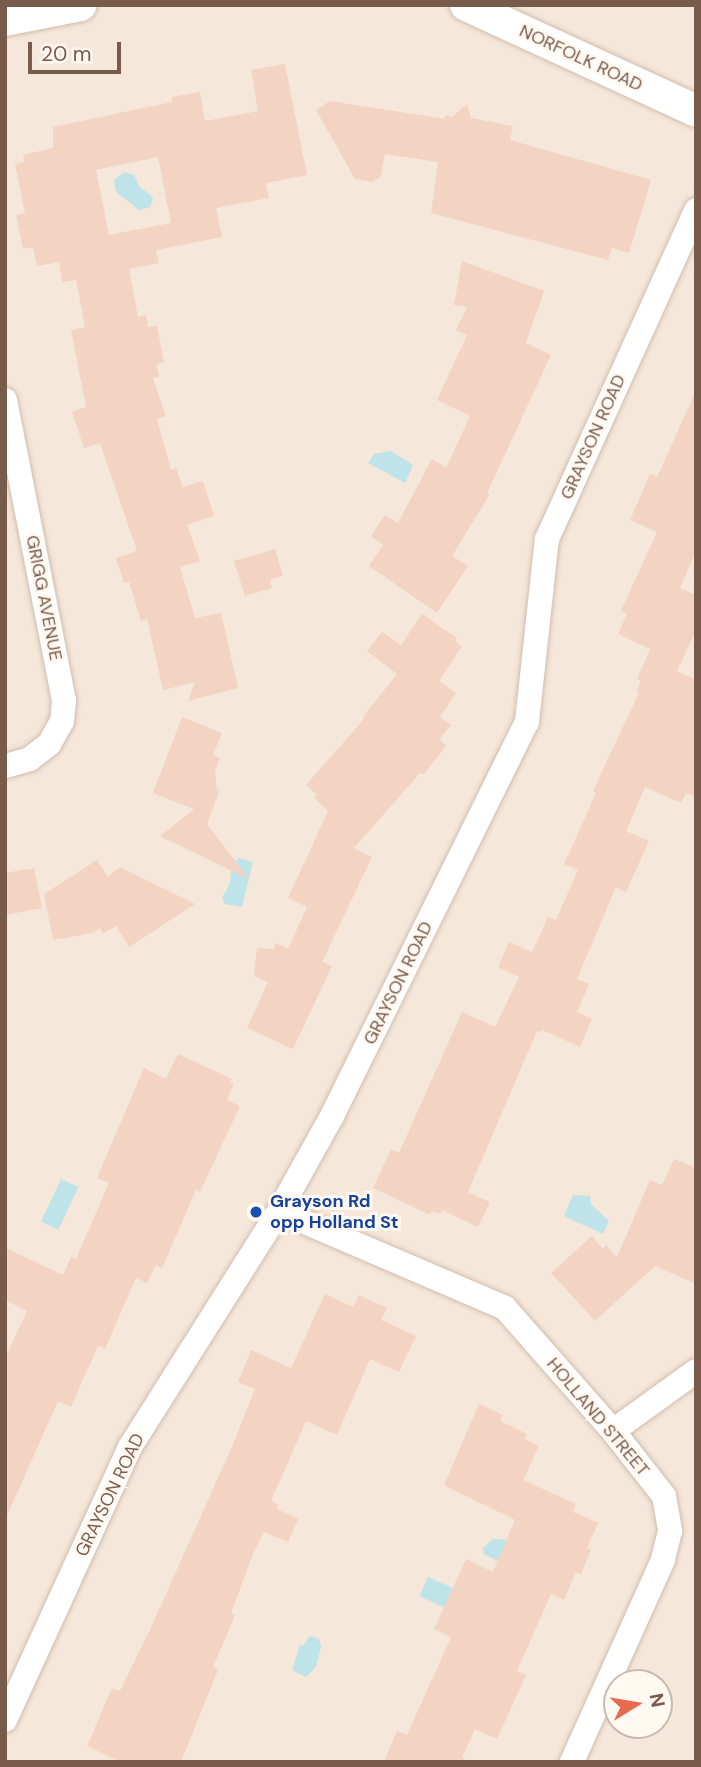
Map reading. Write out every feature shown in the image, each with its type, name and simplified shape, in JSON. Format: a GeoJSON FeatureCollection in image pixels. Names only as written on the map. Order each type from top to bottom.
{"type":"FeatureCollection","features":[{"type":"Feature","properties":{"kind":"street"},"geometry":{"type":"LineString","coordinates":[[5,20],[81,5]]}},
{"type":"Feature","properties":{"kind":"street","name":"NORFOLK ROAD"},"geometry":{"type":"LineString","coordinates":[[466,5],[696,111]]}},
{"type":"Feature","properties":{"kind":"street","name":"GRAYSON ROAD"},"geometry":{"type":"LineString","coordinates":[[5,1720],[130,1447],[279,1211],[332,1116],[527,722],[547,539],[696,211]]}},
{"type":"Feature","properties":{"kind":"street","name":"GRIGG AVENUE"},"geometry":{"type":"LineString","coordinates":[[5,400],[64,700],[62,722],[49,744],[30,759],[5,766]]}},
{"type":"Feature","properties":{"kind":"street","name":"HOLLAND STREET"},"geometry":{"type":"LineString","coordinates":[[279,1211],[505,1308],[613,1431],[664,1496],[670,1531],[663,1560],[572,1762]]}},
{"type":"Feature","properties":{"kind":"street"},"geometry":{"type":"LineString","coordinates":[[613,1431],[696,1371]]}},
{"type":"Feature","properties":{"kind":"shaded area"},"geometry":{"type":"Polygon","coordinates":[[[5,5],[696,5],[696,1762],[5,1762],[5,5]]]}},
{"type":"Feature","properties":{"kind":"water"},"geometry":{"type":"Polygon","coordinates":[[[124,172],[134,175],[140,188],[150,194],[153,199],[150,207],[139,210],[116,192],[114,180],[124,172]]]}},
{"type":"Feature","properties":{"kind":"water"},"geometry":{"type":"Polygon","coordinates":[[[391,451],[413,465],[405,483],[368,463],[374,454],[391,451]]]}},
{"type":"Feature","properties":{"kind":"water"},"geometry":{"type":"Polygon","coordinates":[[[239,858],[253,862],[242,907],[225,904],[222,898],[230,883],[232,863],[239,858]]]}},
{"type":"Feature","properties":{"kind":"water"},"geometry":{"type":"Polygon","coordinates":[[[61,1179],[78,1187],[58,1230],[41,1222],[61,1179]]]}},
{"type":"Feature","properties":{"kind":"water"},"geometry":{"type":"Polygon","coordinates":[[[573,1195],[590,1196],[591,1204],[609,1221],[603,1234],[564,1216],[573,1195]]]}},
{"type":"Feature","properties":{"kind":"water"},"geometry":{"type":"Polygon","coordinates":[[[493,1539],[510,1540],[510,1568],[484,1554],[483,1548],[493,1539]]]}},
{"type":"Feature","properties":{"kind":"water"},"geometry":{"type":"Polygon","coordinates":[[[428,1577],[460,1591],[451,1610],[419,1596],[428,1577]]]}},
{"type":"Feature","properties":{"kind":"water"},"geometry":{"type":"Polygon","coordinates":[[[310,1636],[319,1639],[321,1647],[316,1667],[306,1677],[292,1670],[300,1645],[303,1646],[310,1636]]]}},
{"type":"Feature","properties":{"kind":"building"},"geometry":{"type":"Polygon","coordinates":[[[285,64],[307,175],[266,183],[269,198],[216,208],[222,237],[156,250],[159,263],[129,269],[138,317],[146,315],[148,327],[157,326],[164,362],[156,364],[159,377],[153,378],[166,416],[157,419],[171,470],[176,468],[183,487],[203,481],[214,516],[187,525],[200,561],[180,567],[195,618],[221,613],[238,688],[188,701],[195,682],[163,690],[147,619],[141,621],[129,582],[124,583],[116,558],[137,551],[100,443],[84,448],[72,412],[86,407],[71,330],[85,327],[76,280],[62,282],[59,262],[37,266],[33,247],[23,249],[16,215],[25,213],[15,164],[25,162],[23,155],[53,148],[53,127],[172,102],[172,97],[200,92],[205,121],[258,111],[251,70],[285,64]],[[158,157],[96,170],[109,235],[171,223],[158,157]]]}},
{"type":"Feature","properties":{"kind":"building"},"geometry":{"type":"Polygon","coordinates":[[[330,101],[445,119],[445,115],[452,117],[467,104],[471,118],[513,126],[510,140],[651,180],[629,253],[612,248],[608,260],[431,213],[438,162],[385,154],[381,176],[372,182],[355,179],[316,110],[330,101]]]}},
{"type":"Feature","properties":{"kind":"building"},"geometry":{"type":"Polygon","coordinates":[[[462,261],[544,291],[526,343],[551,355],[487,493],[490,494],[452,556],[468,566],[437,613],[369,566],[383,545],[371,536],[385,515],[398,523],[432,459],[446,468],[470,416],[437,400],[467,335],[456,330],[467,307],[454,305],[462,261]]]}},
{"type":"Feature","properties":{"kind":"building"},"geometry":{"type":"Polygon","coordinates":[[[696,391],[696,551],[680,588],[696,595],[696,631],[677,671],[696,680],[696,797],[686,793],[681,803],[645,787],[626,831],[649,841],[626,892],[616,887],[577,979],[589,984],[577,1012],[592,1019],[580,1047],[542,1030],[541,1033],[537,1031],[468,1192],[490,1202],[478,1227],[442,1210],[440,1214],[432,1211],[430,1215],[373,1188],[391,1149],[399,1153],[462,1012],[495,1027],[519,977],[498,967],[509,942],[532,952],[548,917],[556,920],[578,870],[564,864],[596,793],[593,792],[602,771],[639,693],[636,692],[641,681],[637,679],[650,649],[618,634],[627,614],[621,611],[657,532],[630,520],[650,474],[657,477],[696,391]]]}},
{"type":"Feature","properties":{"kind":"building"},"geometry":{"type":"Polygon","coordinates":[[[275,549],[283,575],[270,580],[272,588],[245,596],[234,561],[275,549]]]}},
{"type":"Feature","properties":{"kind":"building"},"geometry":{"type":"Polygon","coordinates":[[[422,614],[457,638],[455,641],[462,646],[439,681],[456,693],[440,717],[451,725],[440,739],[446,746],[423,775],[420,773],[354,848],[372,857],[322,962],[332,966],[293,1049],[247,1028],[268,982],[254,976],[257,948],[274,949],[276,943],[288,949],[307,907],[288,898],[328,811],[314,798],[317,795],[306,785],[364,719],[397,674],[367,651],[382,632],[401,645],[422,614]]]}},
{"type":"Feature","properties":{"kind":"building"},"geometry":{"type":"Polygon","coordinates":[[[182,717],[222,733],[213,755],[220,758],[215,772],[217,791],[220,789],[207,824],[249,879],[160,836],[194,809],[153,793],[182,717]]]}},
{"type":"Feature","properties":{"kind":"building"},"geometry":{"type":"Polygon","coordinates":[[[97,860],[108,877],[120,867],[195,904],[129,947],[116,926],[103,934],[100,928],[92,933],[53,940],[44,894],[97,860]]]}},
{"type":"Feature","properties":{"kind":"building"},"geometry":{"type":"Polygon","coordinates":[[[34,868],[42,908],[5,915],[5,873],[34,868]]]}},
{"type":"Feature","properties":{"kind":"building"},"geometry":{"type":"Polygon","coordinates":[[[178,1054],[232,1079],[230,1082],[234,1084],[227,1100],[240,1106],[200,1192],[196,1190],[162,1268],[156,1265],[147,1283],[136,1278],[105,1349],[98,1346],[71,1407],[58,1401],[5,1520],[5,1358],[27,1311],[5,1300],[5,1248],[63,1275],[71,1257],[76,1259],[109,1183],[97,1178],[144,1068],[166,1079],[178,1054]]]}},
{"type":"Feature","properties":{"kind":"building"},"geometry":{"type":"Polygon","coordinates":[[[674,1159],[696,1168],[696,1284],[655,1266],[595,1321],[551,1273],[592,1236],[603,1249],[606,1245],[617,1257],[650,1180],[662,1185],[674,1159]]]}},
{"type":"Feature","properties":{"kind":"building"},"geometry":{"type":"Polygon","coordinates":[[[325,1294],[353,1307],[359,1295],[387,1308],[381,1320],[416,1336],[399,1372],[370,1359],[337,1435],[306,1421],[271,1501],[278,1505],[277,1509],[298,1519],[288,1542],[264,1532],[253,1554],[231,1613],[235,1615],[213,1667],[218,1670],[181,1762],[121,1762],[87,1746],[112,1688],[120,1691],[148,1634],[234,1442],[255,1389],[238,1382],[251,1350],[291,1368],[325,1294]]]}},
{"type":"Feature","properties":{"kind":"building"},"geometry":{"type":"Polygon","coordinates":[[[479,1404],[503,1415],[500,1421],[527,1434],[524,1439],[539,1446],[523,1480],[576,1504],[573,1512],[598,1523],[587,1548],[591,1550],[581,1574],[576,1572],[564,1600],[551,1594],[517,1671],[526,1675],[497,1739],[475,1729],[462,1758],[470,1762],[384,1762],[397,1731],[407,1735],[451,1637],[434,1629],[466,1559],[493,1572],[515,1520],[444,1485],[479,1404]]]}},
{"type":"Feature","properties":{"kind":"place","name":"Grayson Rd opp Holland St"},"geometry":{"type":"Point","coordinates":[256,1212]}}]}
